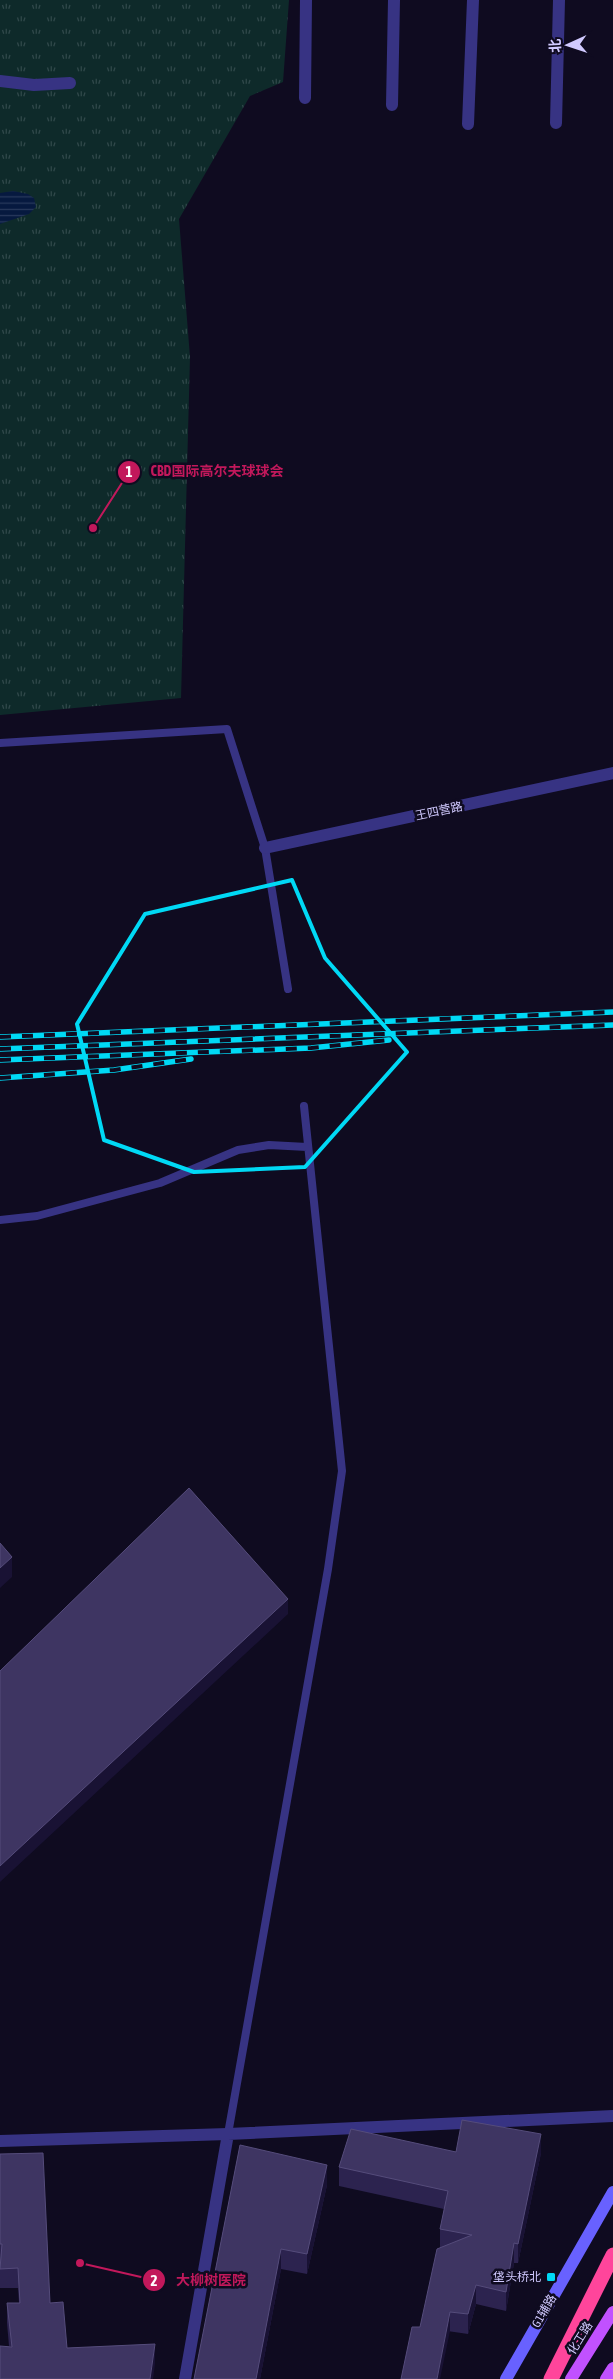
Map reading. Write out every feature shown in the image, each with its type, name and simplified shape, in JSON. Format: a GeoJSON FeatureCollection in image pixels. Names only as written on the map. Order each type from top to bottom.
{"type":"FeatureCollection","features":[{"type":"Feature","properties":{"kind":"highway"},"geometry":{"type":"LineString","coordinates":[[551,2379],[613,2255]]}},
{"type":"Feature","properties":{"kind":"main road","name":"G1辅路"},"geometry":{"type":"LineString","coordinates":[[506,2379],[613,2192]]}},
{"type":"Feature","properties":{"kind":"main road","name":"化工路"},"geometry":{"type":"LineString","coordinates":[[571,2379],[613,2312]]}},
{"type":"Feature","properties":{"kind":"main road"},"geometry":{"type":"LineString","coordinates":[[606,2379],[613,2368]]}},
{"type":"Feature","properties":{"kind":"street"},"geometry":{"type":"LineString","coordinates":[[305,98],[306,0]]}},
{"type":"Feature","properties":{"kind":"street"},"geometry":{"type":"LineString","coordinates":[[392,105],[394,0]]}},
{"type":"Feature","properties":{"kind":"street"},"geometry":{"type":"LineString","coordinates":[[468,124],[473,0]]}},
{"type":"Feature","properties":{"kind":"street"},"geometry":{"type":"LineString","coordinates":[[556,123],[559,0]]}},
{"type":"Feature","properties":{"kind":"street"},"geometry":{"type":"LineString","coordinates":[[0,81],[34,85],[70,83]]}},
{"type":"Feature","properties":{"kind":"street","name":"王四营路"},"geometry":{"type":"LineString","coordinates":[[265,848],[613,773]]}},
{"type":"Feature","properties":{"kind":"street"},"geometry":{"type":"LineString","coordinates":[[0,2141],[228,2134],[613,2116]]}},
{"type":"Feature","properties":{"kind":"street"},"geometry":{"type":"LineString","coordinates":[[185,2379],[228,2134]]}},
{"type":"Feature","properties":{"kind":"lane"},"geometry":{"type":"LineString","coordinates":[[0,743],[227,729],[265,848],[288,989]]}},
{"type":"Feature","properties":{"kind":"lane"},"geometry":{"type":"LineString","coordinates":[[228,2134],[326,1579],[342,1471],[304,1106]]}},
{"type":"Feature","properties":{"kind":"lane"},"geometry":{"type":"LineString","coordinates":[[0,1220],[37,1216],[160,1183],[238,1150],[269,1145],[307,1147]]}},
{"type":"Feature","properties":{"kind":"highlighted area"},"geometry":{"type":"Polygon","coordinates":[[[292,880],[325,958],[407,1052],[305,1167],[194,1172],[104,1140],[77,1024],[145,914],[292,880]]]}},
{"type":"Feature","properties":{"kind":"green space"},"geometry":{"type":"Polygon","coordinates":[[[0,0],[289,0],[283,82],[250,96],[179,219],[190,357],[181,698],[0,715],[0,0]]]}},
{"type":"Feature","properties":{"kind":"water"},"geometry":{"type":"Polygon","coordinates":[[[13,191],[28,194],[34,198],[36,207],[29,214],[0,224],[0,193],[13,191]]]}},
{"type":"Feature","properties":{"kind":"building"},"geometry":{"type":"Polygon","coordinates":[[[189,1488],[288,1599],[0,1866],[0,1671],[189,1488]]]}},
{"type":"Feature","properties":{"kind":"building"},"geometry":{"type":"Polygon","coordinates":[[[0,1543],[12,1557],[0,1568],[0,1543]]]}},
{"type":"Feature","properties":{"kind":"building"},"geometry":{"type":"Polygon","coordinates":[[[462,2120],[541,2134],[518,2244],[514,2243],[506,2292],[476,2285],[468,2314],[450,2312],[437,2379],[401,2379],[412,2327],[420,2327],[437,2249],[472,2235],[440,2229],[448,2191],[339,2167],[351,2129],[456,2152],[462,2120]]]}},
{"type":"Feature","properties":{"kind":"building"},"geometry":{"type":"Polygon","coordinates":[[[240,2145],[327,2165],[307,2254],[281,2249],[256,2379],[194,2379],[240,2145]]]}},
{"type":"Feature","properties":{"kind":"building"},"geometry":{"type":"Polygon","coordinates":[[[43,2153],[50,2303],[63,2302],[67,2348],[155,2344],[150,2379],[0,2379],[0,2346],[12,2347],[7,2303],[20,2303],[18,2268],[0,2269],[2,2244],[0,2244],[0,2154],[43,2153]]]}},
{"type":"Feature","properties":{"kind":"railway"},"geometry":{"type":"LineString","coordinates":[[0,1037],[613,1012]]}},
{"type":"Feature","properties":{"kind":"railway"},"geometry":{"type":"LineString","coordinates":[[0,1049],[613,1025]]}},
{"type":"Feature","properties":{"kind":"railway"},"geometry":{"type":"LineString","coordinates":[[0,1060],[311,1048],[389,1040]]}},
{"type":"Feature","properties":{"kind":"railway"},"geometry":{"type":"LineString","coordinates":[[0,1078],[114,1070],[191,1059]]}},
{"type":"Feature","properties":{"kind":"place","name":"CBD国际高尔夫球球会"},"geometry":{"type":"Point","coordinates":[93,528]}},
{"type":"Feature","properties":{"kind":"place","name":"大柳树医院"},"geometry":{"type":"Point","coordinates":[80,2263]}},
{"type":"Feature","properties":{"kind":"place","name":"垡头桥北"},"geometry":{"type":"Point","coordinates":[551,2277]}}]}
